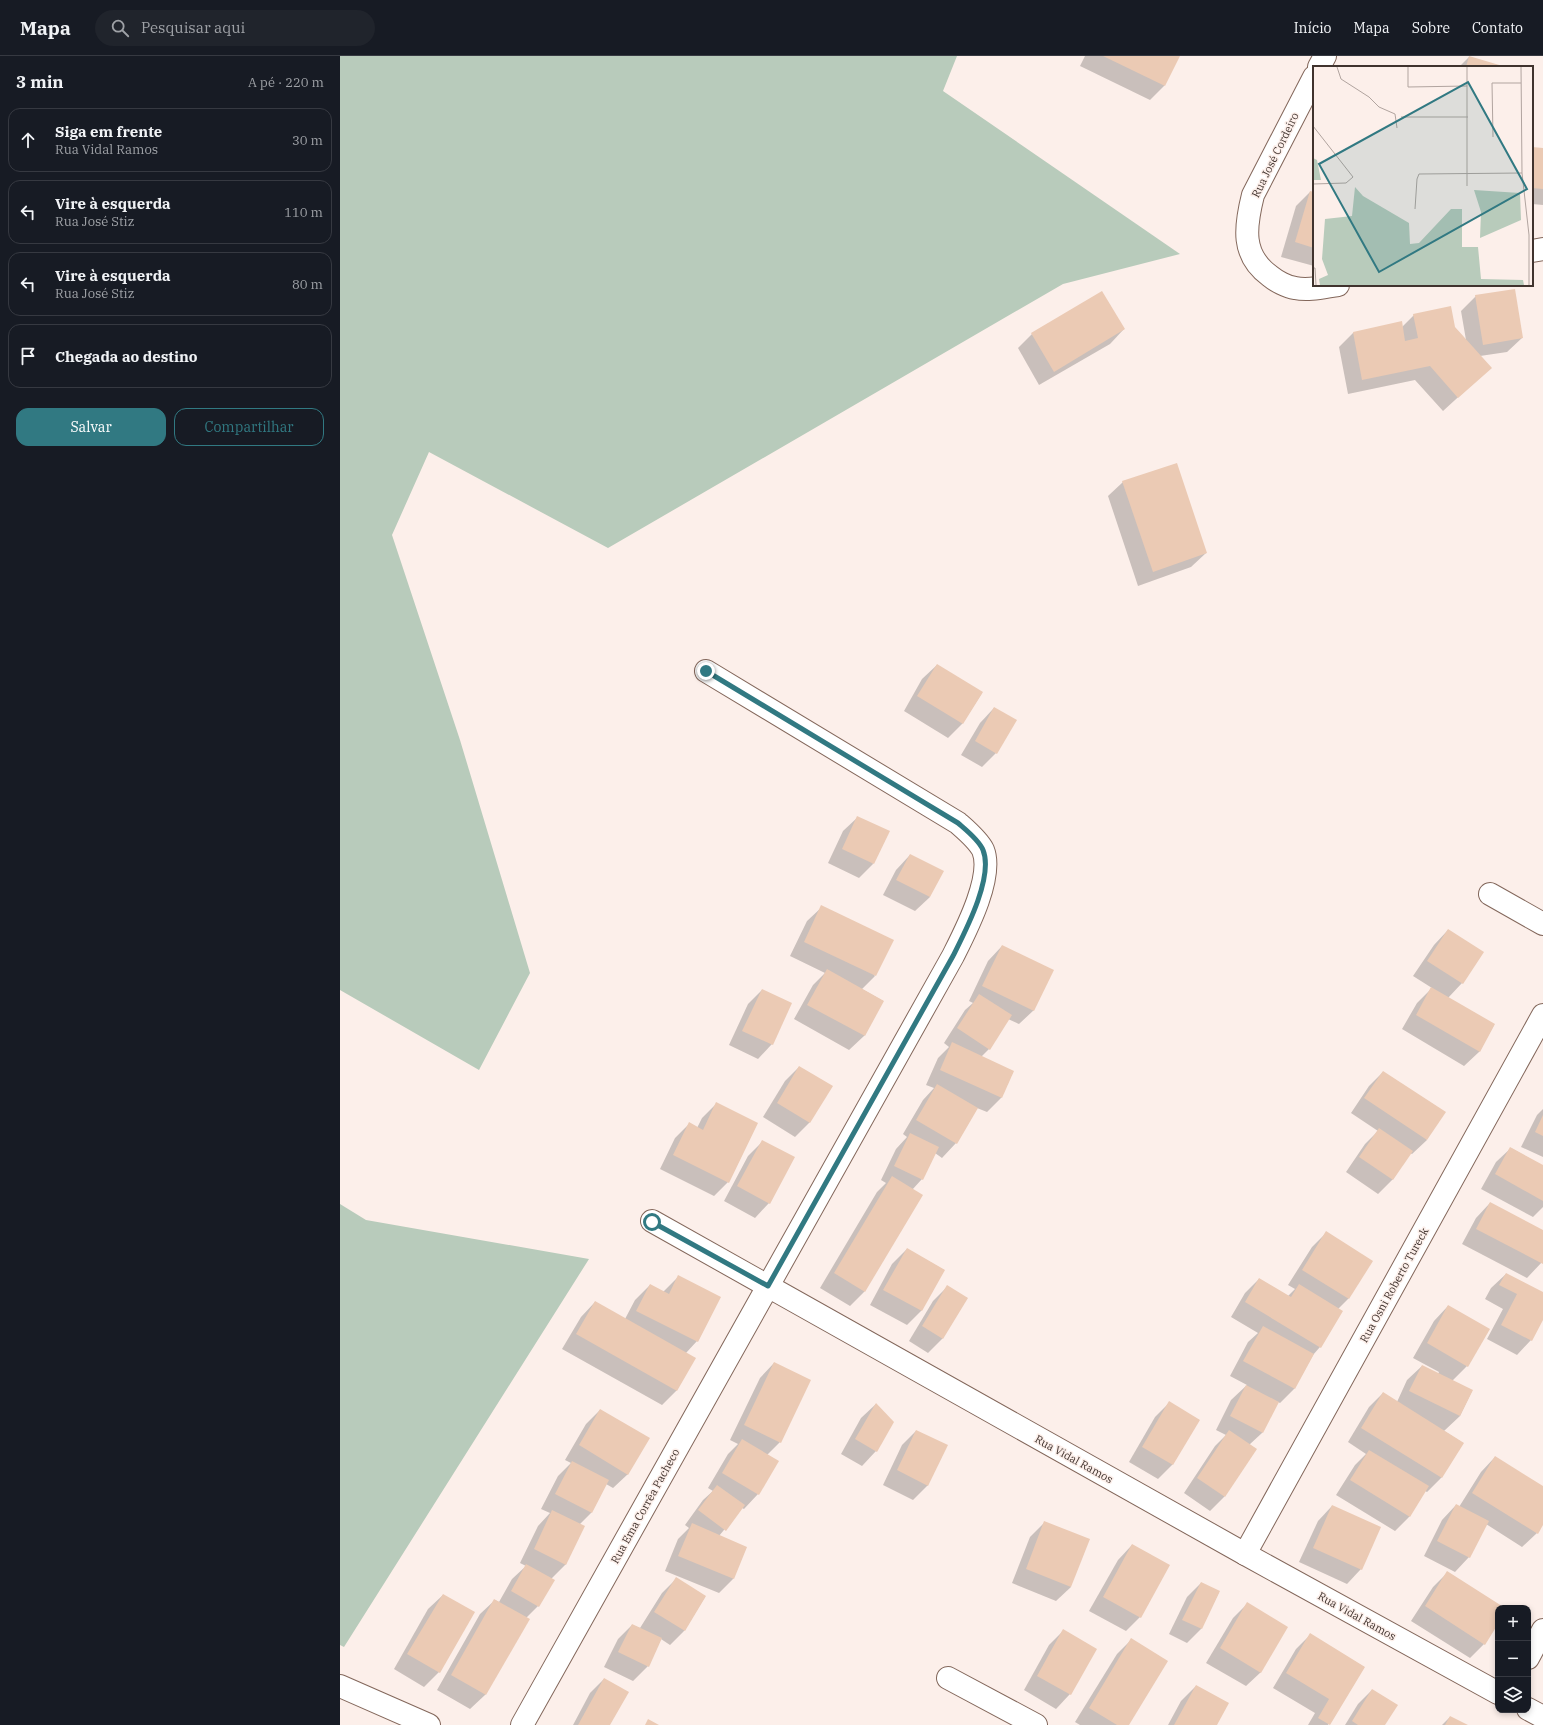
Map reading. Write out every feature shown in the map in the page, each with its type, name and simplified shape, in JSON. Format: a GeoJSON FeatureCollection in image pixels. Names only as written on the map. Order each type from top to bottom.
{"type":"FeatureCollection","features":[{"type":"Feature","properties":{"kind":"street"},"geometry":{"type":"LineString","coordinates":[[1320,66],[1325,56]]}},
{"type":"Feature","properties":{"kind":"street","name":"Rua José Cordeiro"},"geometry":{"type":"LineString","coordinates":[[1313,79],[1253,195],[1248,216],[1247,237],[1251,256],[1260,269],[1275,280],[1294,288],[1316,289],[1332,286]]}},
{"type":"Feature","properties":{"kind":"street"},"geometry":{"type":"LineString","coordinates":[[1533,251],[1543,249]]}},
{"type":"Feature","properties":{"kind":"street","name":"Rua Ema Corrêa Pacheco"},"geometry":{"type":"LineString","coordinates":[[522,1725],[953,956],[970,921],[981,890],[986,869],[983,850],[972,836],[958,823],[706,671]]}},
{"type":"Feature","properties":{"kind":"street"},"geometry":{"type":"LineString","coordinates":[[1490,894],[1543,924]]}},
{"type":"Feature","properties":{"kind":"street","name":"Rua Osni Roberto Tureck"},"geometry":{"type":"LineString","coordinates":[[1245,1554],[1543,1015]]}},
{"type":"Feature","properties":{"kind":"street","name":"Rua Vidal Ramos"},"geometry":{"type":"LineString","coordinates":[[652,1222],[1245,1554],[1495,1691]]}},
{"type":"Feature","properties":{"kind":"street"},"geometry":{"type":"LineString","coordinates":[[1531,1652],[1543,1630]]}},
{"type":"Feature","properties":{"kind":"street"},"geometry":{"type":"LineString","coordinates":[[948,1678],[1036,1725]]}},
{"type":"Feature","properties":{"kind":"street"},"geometry":{"type":"LineString","coordinates":[[340,1686],[429,1725]]}},
{"type":"Feature","properties":{"kind":"street"},"geometry":{"type":"LineString","coordinates":[[1531,1712],[1543,1718]]}},
{"type":"Feature","properties":{"kind":"green space"},"geometry":{"type":"Polygon","coordinates":[[[340,56],[957,56],[943,91],[1180,254],[1063,284],[608,548],[429,452],[392,535],[460,740],[530,973],[479,1070],[340,990],[340,56]]]}},
{"type":"Feature","properties":{"kind":"green space"},"geometry":{"type":"Polygon","coordinates":[[[340,1204],[366,1220],[589,1259],[344,1647],[340,1645],[340,1204]]]}},
{"type":"Feature","properties":{"kind":"building"},"geometry":{"type":"Polygon","coordinates":[[[1103,56],[1180,56],[1165,86],[1103,56]]]}},
{"type":"Feature","properties":{"kind":"building"},"geometry":{"type":"Polygon","coordinates":[[[1469,56],[1503,66],[1466,66],[1469,56]]]}},
{"type":"Feature","properties":{"kind":"building"},"geometry":{"type":"Polygon","coordinates":[[[1533,147],[1543,148],[1543,189],[1533,188],[1533,147]]]}},
{"type":"Feature","properties":{"kind":"building"},"geometry":{"type":"Polygon","coordinates":[[[1310,191],[1313,192],[1313,248],[1295,242],[1310,191]]]}},
{"type":"Feature","properties":{"kind":"building"},"geometry":{"type":"Polygon","coordinates":[[[1515,289],[1523,338],[1483,345],[1475,295],[1515,289]]]}},
{"type":"Feature","properties":{"kind":"building"},"geometry":{"type":"Polygon","coordinates":[[[1102,291],[1125,329],[1054,372],[1031,333],[1102,291]]]}},
{"type":"Feature","properties":{"kind":"building"},"geometry":{"type":"Polygon","coordinates":[[[1451,306],[1455,327],[1492,368],[1458,398],[1430,366],[1362,380],[1353,332],[1402,321],[1405,341],[1418,338],[1413,314],[1451,306]]]}},
{"type":"Feature","properties":{"kind":"building"},"geometry":{"type":"Polygon","coordinates":[[[1177,463],[1207,553],[1153,572],[1122,481],[1177,463]]]}},
{"type":"Feature","properties":{"kind":"building"},"geometry":{"type":"Polygon","coordinates":[[[937,664],[983,692],[963,724],[917,696],[937,664]]]}},
{"type":"Feature","properties":{"kind":"building"},"geometry":{"type":"Polygon","coordinates":[[[994,707],[1017,720],[997,754],[975,741],[994,707]]]}},
{"type":"Feature","properties":{"kind":"building"},"geometry":{"type":"Polygon","coordinates":[[[857,816],[890,831],[874,864],[842,849],[857,816]]]}},
{"type":"Feature","properties":{"kind":"building"},"geometry":{"type":"Polygon","coordinates":[[[910,854],[944,871],[930,897],[896,880],[910,854]]]}},
{"type":"Feature","properties":{"kind":"building"},"geometry":{"type":"Polygon","coordinates":[[[821,905],[894,940],[876,976],[804,942],[821,905]]]}},
{"type":"Feature","properties":{"kind":"building"},"geometry":{"type":"Polygon","coordinates":[[[1448,929],[1484,952],[1463,984],[1427,961],[1448,929]]]}},
{"type":"Feature","properties":{"kind":"building"},"geometry":{"type":"Polygon","coordinates":[[[1002,945],[1054,970],[1034,1011],[982,986],[1002,945]]]}},
{"type":"Feature","properties":{"kind":"building"},"geometry":{"type":"Polygon","coordinates":[[[827,969],[884,1001],[865,1036],[807,1005],[827,969]]]}},
{"type":"Feature","properties":{"kind":"building"},"geometry":{"type":"Polygon","coordinates":[[[1431,987],[1495,1024],[1480,1052],[1416,1015],[1431,987]]]}},
{"type":"Feature","properties":{"kind":"building"},"geometry":{"type":"Polygon","coordinates":[[[762,989],[792,1003],[773,1045],[742,1031],[762,989]]]}},
{"type":"Feature","properties":{"kind":"building"},"geometry":{"type":"Polygon","coordinates":[[[979,994],[1012,1015],[990,1050],[957,1028],[979,994]]]}},
{"type":"Feature","properties":{"kind":"building"},"geometry":{"type":"Polygon","coordinates":[[[952,1042],[1014,1071],[1002,1098],[940,1070],[952,1042]]]}},
{"type":"Feature","properties":{"kind":"building"},"geometry":{"type":"Polygon","coordinates":[[[799,1066],[833,1086],[810,1123],[777,1103],[799,1066]]]}},
{"type":"Feature","properties":{"kind":"building"},"geometry":{"type":"Polygon","coordinates":[[[1383,1071],[1446,1112],[1427,1140],[1364,1098],[1383,1071]]]}},
{"type":"Feature","properties":{"kind":"building"},"geometry":{"type":"Polygon","coordinates":[[[937,1084],[978,1108],[957,1144],[916,1120],[937,1084]]]}},
{"type":"Feature","properties":{"kind":"building"},"geometry":{"type":"Polygon","coordinates":[[[716,1102],[758,1123],[729,1183],[673,1155],[689,1122],[703,1130],[716,1102]]]}},
{"type":"Feature","properties":{"kind":"building"},"geometry":{"type":"Polygon","coordinates":[[[1543,1115],[1543,1136],[1535,1132],[1543,1115]]]}},
{"type":"Feature","properties":{"kind":"building"},"geometry":{"type":"Polygon","coordinates":[[[1379,1128],[1413,1151],[1393,1180],[1359,1157],[1379,1128]]]}},
{"type":"Feature","properties":{"kind":"building"},"geometry":{"type":"Polygon","coordinates":[[[910,1133],[939,1147],[923,1180],[894,1166],[910,1133]]]}},
{"type":"Feature","properties":{"kind":"building"},"geometry":{"type":"Polygon","coordinates":[[[762,1140],[795,1157],[770,1204],[737,1186],[762,1140]]]}},
{"type":"Feature","properties":{"kind":"building"},"geometry":{"type":"Polygon","coordinates":[[[1510,1147],[1543,1165],[1543,1201],[1495,1174],[1510,1147]]]}},
{"type":"Feature","properties":{"kind":"building"},"geometry":{"type":"Polygon","coordinates":[[[892,1176],[923,1195],[865,1292],[834,1273],[892,1176]]]}},
{"type":"Feature","properties":{"kind":"building"},"geometry":{"type":"Polygon","coordinates":[[[1490,1202],[1543,1230],[1543,1264],[1476,1229],[1490,1202]]]}},
{"type":"Feature","properties":{"kind":"building"},"geometry":{"type":"Polygon","coordinates":[[[1326,1231],[1373,1261],[1349,1299],[1302,1270],[1326,1231]]]}},
{"type":"Feature","properties":{"kind":"building"},"geometry":{"type":"Polygon","coordinates":[[[907,1248],[945,1270],[922,1311],[883,1290],[907,1248]]]}},
{"type":"Feature","properties":{"kind":"building"},"geometry":{"type":"Polygon","coordinates":[[[1506,1273],[1543,1292],[1543,1320],[1532,1341],[1501,1325],[1517,1294],[1499,1285],[1506,1273]]]}},
{"type":"Feature","properties":{"kind":"building"},"geometry":{"type":"Polygon","coordinates":[[[678,1275],[721,1297],[698,1342],[636,1311],[650,1284],[669,1294],[678,1275]]]}},
{"type":"Feature","properties":{"kind":"building"},"geometry":{"type":"Polygon","coordinates":[[[1259,1278],[1291,1297],[1299,1284],[1343,1311],[1321,1348],[1245,1302],[1259,1278]]]}},
{"type":"Feature","properties":{"kind":"building"},"geometry":{"type":"Polygon","coordinates":[[[947,1285],[968,1298],[943,1339],[922,1326],[947,1285]]]}},
{"type":"Feature","properties":{"kind":"building"},"geometry":{"type":"Polygon","coordinates":[[[595,1301],[696,1358],[677,1391],[576,1334],[595,1301]]]}},
{"type":"Feature","properties":{"kind":"building"},"geometry":{"type":"Polygon","coordinates":[[[1448,1305],[1490,1329],[1468,1367],[1427,1343],[1448,1305]]]}},
{"type":"Feature","properties":{"kind":"building"},"geometry":{"type":"Polygon","coordinates":[[[1263,1326],[1314,1354],[1295,1389],[1243,1361],[1263,1326]]]}},
{"type":"Feature","properties":{"kind":"building"},"geometry":{"type":"Polygon","coordinates":[[[774,1362],[811,1380],[781,1443],[744,1425],[774,1362]]]}},
{"type":"Feature","properties":{"kind":"building"},"geometry":{"type":"Polygon","coordinates":[[[1422,1365],[1473,1390],[1460,1416],[1409,1391],[1422,1365]]]}},
{"type":"Feature","properties":{"kind":"building"},"geometry":{"type":"Polygon","coordinates":[[[1246,1385],[1279,1402],[1263,1433],[1230,1416],[1246,1385]]]}},
{"type":"Feature","properties":{"kind":"building"},"geometry":{"type":"Polygon","coordinates":[[[1383,1392],[1464,1443],[1442,1478],[1361,1428],[1383,1392]]]}},
{"type":"Feature","properties":{"kind":"building"},"geometry":{"type":"Polygon","coordinates":[[[1169,1401],[1200,1420],[1173,1465],[1142,1447],[1169,1401]]]}},
{"type":"Feature","properties":{"kind":"building"},"geometry":{"type":"Polygon","coordinates":[[[876,1403],[894,1422],[877,1452],[855,1439],[876,1403]]]}},
{"type":"Feature","properties":{"kind":"building"},"geometry":{"type":"Polygon","coordinates":[[[600,1409],[650,1438],[628,1475],[579,1445],[600,1409]]]}},
{"type":"Feature","properties":{"kind":"building"},"geometry":{"type":"Polygon","coordinates":[[[916,1430],[948,1445],[928,1486],[897,1470],[916,1430]]]}},
{"type":"Feature","properties":{"kind":"building"},"geometry":{"type":"Polygon","coordinates":[[[1229,1430],[1257,1449],[1225,1497],[1197,1478],[1229,1430]]]}},
{"type":"Feature","properties":{"kind":"building"},"geometry":{"type":"Polygon","coordinates":[[[742,1439],[779,1461],[759,1495],[722,1473],[742,1439]]]}},
{"type":"Feature","properties":{"kind":"building"},"geometry":{"type":"Polygon","coordinates":[[[1369,1450],[1429,1486],[1410,1517],[1350,1480],[1369,1450]]]}},
{"type":"Feature","properties":{"kind":"building"},"geometry":{"type":"Polygon","coordinates":[[[1495,1456],[1543,1486],[1543,1525],[1538,1534],[1472,1493],[1495,1456]]]}},
{"type":"Feature","properties":{"kind":"building"},"geometry":{"type":"Polygon","coordinates":[[[572,1461],[609,1480],[592,1513],[555,1494],[572,1461]]]}},
{"type":"Feature","properties":{"kind":"building"},"geometry":{"type":"Polygon","coordinates":[[[717,1485],[745,1505],[726,1531],[698,1510],[717,1485]]]}},
{"type":"Feature","properties":{"kind":"building"},"geometry":{"type":"Polygon","coordinates":[[[1456,1504],[1489,1521],[1470,1558],[1437,1541],[1456,1504]]]}},
{"type":"Feature","properties":{"kind":"building"},"geometry":{"type":"Polygon","coordinates":[[[1332,1505],[1381,1527],[1362,1570],[1313,1548],[1332,1505]]]}},
{"type":"Feature","properties":{"kind":"building"},"geometry":{"type":"Polygon","coordinates":[[[552,1510],[585,1526],[566,1565],[534,1549],[552,1510]]]}},
{"type":"Feature","properties":{"kind":"building"},"geometry":{"type":"Polygon","coordinates":[[[1044,1521],[1090,1539],[1071,1587],[1026,1569],[1044,1521]]]}},
{"type":"Feature","properties":{"kind":"building"},"geometry":{"type":"Polygon","coordinates":[[[692,1523],[747,1547],[734,1579],[678,1556],[692,1523]]]}},
{"type":"Feature","properties":{"kind":"building"},"geometry":{"type":"Polygon","coordinates":[[[1132,1544],[1170,1565],[1141,1618],[1103,1597],[1132,1544]]]}},
{"type":"Feature","properties":{"kind":"building"},"geometry":{"type":"Polygon","coordinates":[[[526,1564],[555,1580],[539,1607],[511,1591],[526,1564]]]}},
{"type":"Feature","properties":{"kind":"building"},"geometry":{"type":"Polygon","coordinates":[[[1447,1571],[1500,1605],[1495,1605],[1495,1629],[1485,1645],[1425,1606],[1447,1571]]]}},
{"type":"Feature","properties":{"kind":"building"},"geometry":{"type":"Polygon","coordinates":[[[676,1577],[706,1596],[685,1631],[654,1612],[676,1577]]]}},
{"type":"Feature","properties":{"kind":"building"},"geometry":{"type":"Polygon","coordinates":[[[1201,1582],[1220,1591],[1202,1629],[1182,1620],[1201,1582]]]}},
{"type":"Feature","properties":{"kind":"building"},"geometry":{"type":"Polygon","coordinates":[[[443,1594],[475,1612],[440,1673],[407,1654],[443,1594]]]}},
{"type":"Feature","properties":{"kind":"building"},"geometry":{"type":"Polygon","coordinates":[[[494,1599],[530,1619],[486,1695],[451,1675],[494,1599]]]}},
{"type":"Feature","properties":{"kind":"building"},"geometry":{"type":"Polygon","coordinates":[[[1247,1602],[1288,1627],[1261,1673],[1220,1648],[1247,1602]]]}},
{"type":"Feature","properties":{"kind":"building"},"geometry":{"type":"Polygon","coordinates":[[[632,1624],[662,1638],[649,1667],[618,1652],[632,1624]]]}},
{"type":"Feature","properties":{"kind":"building"},"geometry":{"type":"Polygon","coordinates":[[[1063,1629],[1097,1649],[1071,1695],[1037,1676],[1063,1629]]]}},
{"type":"Feature","properties":{"kind":"building"},"geometry":{"type":"Polygon","coordinates":[[[1310,1633],[1365,1667],[1330,1725],[1318,1718],[1329,1699],[1286,1673],[1310,1633]]]}},
{"type":"Feature","properties":{"kind":"building"},"geometry":{"type":"Polygon","coordinates":[[[1131,1638],[1168,1661],[1129,1725],[1117,1725],[1089,1708],[1131,1638]]]}},
{"type":"Feature","properties":{"kind":"building"},"geometry":{"type":"Polygon","coordinates":[[[604,1678],[629,1692],[610,1725],[578,1725],[604,1678]]]}},
{"type":"Feature","properties":{"kind":"building"},"geometry":{"type":"Polygon","coordinates":[[[1196,1685],[1229,1703],[1217,1725],[1174,1725],[1196,1685]]]}},
{"type":"Feature","properties":{"kind":"building"},"geometry":{"type":"Polygon","coordinates":[[[1372,1689],[1398,1705],[1385,1725],[1358,1725],[1352,1721],[1372,1689]]]}},
{"type":"Feature","properties":{"kind":"building"},"geometry":{"type":"Polygon","coordinates":[[[1450,1716],[1468,1725],[1445,1725],[1450,1716]]]}},
{"type":"Feature","properties":{"kind":"building"},"geometry":{"type":"Polygon","coordinates":[[[648,1719],[659,1725],[645,1725],[648,1719]]]}},
{"type":"Feature","properties":{"kind":"route"},"geometry":{"type":"LineString","coordinates":[[652,1222],[768,1286],[953,956],[970,921],[981,890],[986,869],[983,850],[972,836],[958,823],[706,671]]}}]}
